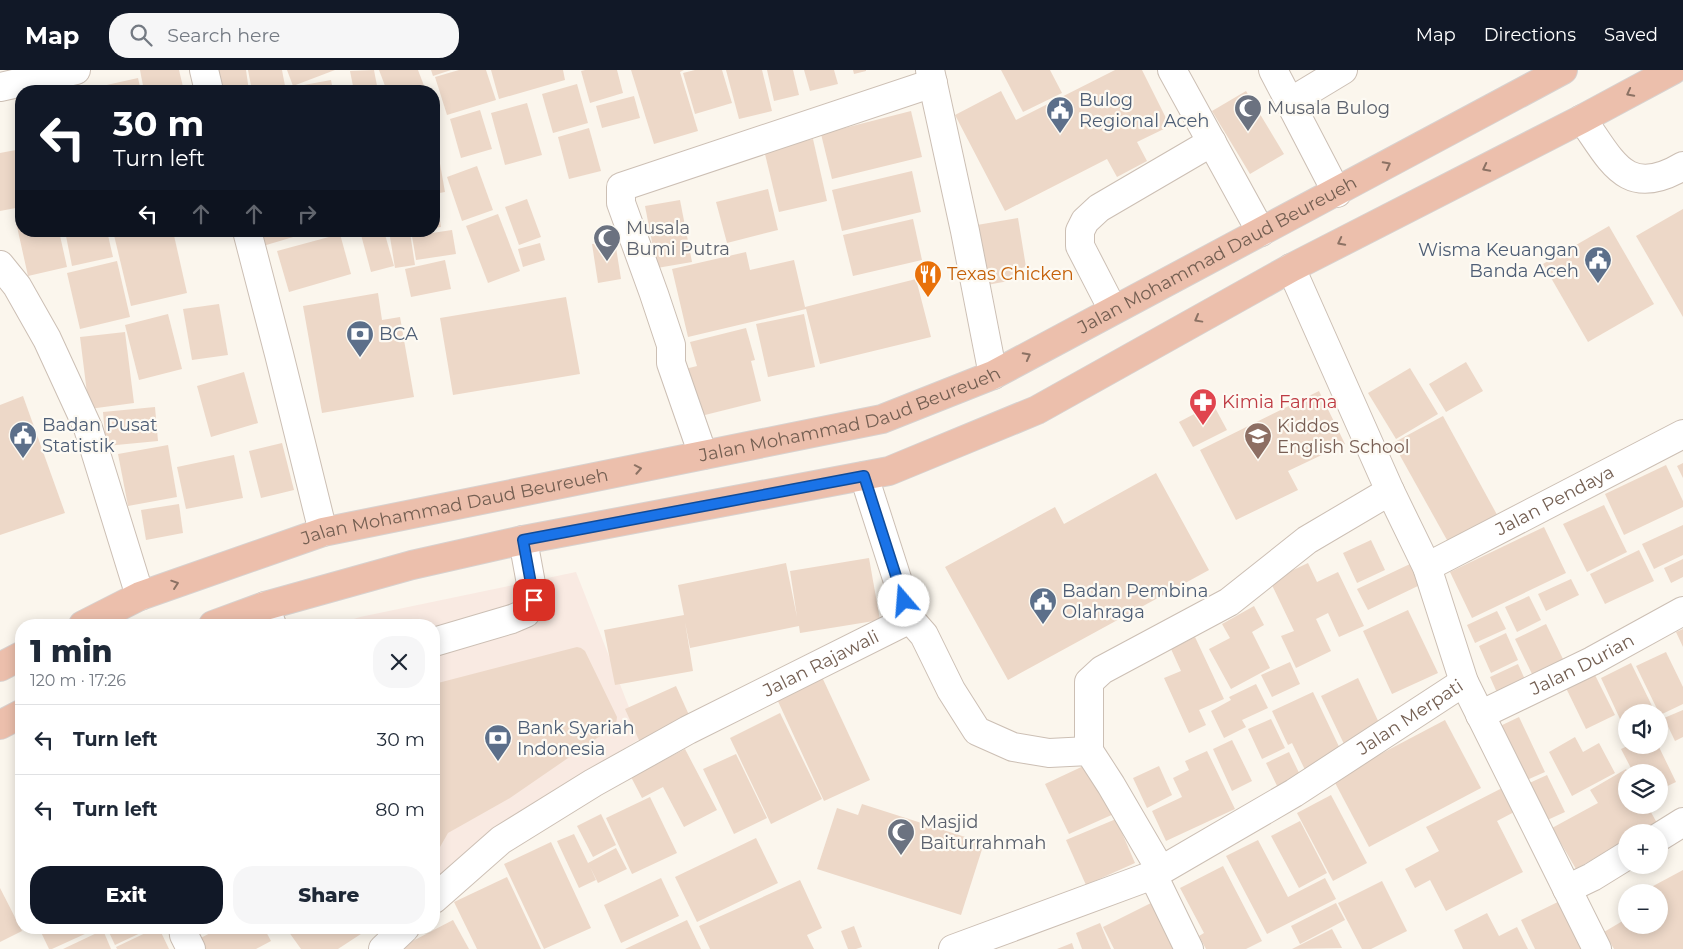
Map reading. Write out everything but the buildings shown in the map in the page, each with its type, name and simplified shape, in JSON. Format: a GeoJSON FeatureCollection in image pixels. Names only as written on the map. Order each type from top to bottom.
{"type":"FeatureCollection","features":[{"type":"Feature","properties":{"kind":"highway","name":"Jalan Mohammad Daud Beureueh"},"geometry":{"type":"LineString","coordinates":[[95,619],[140,596],[323,532],[882,419],[993,375],[1563,70]]}},
{"type":"Feature","properties":{"kind":"highway"},"geometry":{"type":"LineString","coordinates":[[247,619],[269,615],[412,565],[523,540],[889,471],[1037,410],[1291,268],[1582,119],[1673,70]]}},
{"type":"Feature","properties":{"kind":"highway"},"geometry":{"type":"LineString","coordinates":[[0,667],[15,659]]}},
{"type":"Feature","properties":{"kind":"highway"},"geometry":{"type":"LineString","coordinates":[[0,725],[15,717]]}},
{"type":"Feature","properties":{"kind":"street"},"geometry":{"type":"LineString","coordinates":[[0,87],[76,70]]}},
{"type":"Feature","properties":{"kind":"street"},"geometry":{"type":"LineString","coordinates":[[204,70],[208,85]]}},
{"type":"Feature","properties":{"kind":"street"},"geometry":{"type":"LineString","coordinates":[[1172,70],[1261,232]]}},
{"type":"Feature","properties":{"kind":"street"},"geometry":{"type":"LineString","coordinates":[[1273,70],[1337,192]]}},
{"type":"Feature","properties":{"kind":"street"},"geometry":{"type":"LineString","coordinates":[[1290,102],[1343,70]]}},
{"type":"Feature","properties":{"kind":"street"},"geometry":{"type":"LineString","coordinates":[[703,455],[671,364],[670,345],[654,294],[621,203],[621,187],[931,76],[966,231],[993,375]]}},
{"type":"Feature","properties":{"kind":"street"},"geometry":{"type":"LineString","coordinates":[[1582,119],[1623,174],[1636,179],[1649,180],[1668,175],[1683,166]]}},
{"type":"Feature","properties":{"kind":"street"},"geometry":{"type":"LineString","coordinates":[[1113,310],[1080,246],[1080,231],[1085,221],[1099,208],[1212,142]]}},
{"type":"Feature","properties":{"kind":"street"},"geometry":{"type":"LineString","coordinates":[[249,237],[323,532]]}},
{"type":"Feature","properties":{"kind":"street"},"geometry":{"type":"LineString","coordinates":[[0,265],[18,286],[47,339],[88,428],[140,596]]}},
{"type":"Feature","properties":{"kind":"street","name":"Jalan Merpati"},"geometry":{"type":"LineString","coordinates":[[953,949],[1156,872],[1294,793],[1464,682],[1428,567],[1390,491],[1291,268]]}},
{"type":"Feature","properties":{"kind":"street","name":"Jalan Pendaya"},"geometry":{"type":"LineString","coordinates":[[1428,567],[1683,434]]}},
{"type":"Feature","properties":{"kind":"street"},"geometry":{"type":"LineString","coordinates":[[864,476],[910,619],[924,635],[951,690],[977,731],[1013,747],[1049,753],[1089,751]]}},
{"type":"Feature","properties":{"kind":"street"},"geometry":{"type":"LineString","coordinates":[[1189,949],[1156,872],[1111,785],[1089,751],[1089,682],[1102,670],[1228,602],[1307,540],[1390,491]]}},
{"type":"Feature","properties":{"kind":"street"},"geometry":{"type":"LineString","coordinates":[[440,640],[526,613],[534,600],[523,540]]}},
{"type":"Feature","properties":{"kind":"street","name":"Jalan Durian"},"geometry":{"type":"LineString","coordinates":[[1480,716],[1592,661],[1683,611]]}},
{"type":"Feature","properties":{"kind":"street","name":"Jalan Rajawali"},"geometry":{"type":"LineString","coordinates":[[440,894],[501,840],[593,783],[688,730],[910,619]]}},
{"type":"Feature","properties":{"kind":"street"},"geometry":{"type":"LineString","coordinates":[[1464,682],[1597,949]]}},
{"type":"Feature","properties":{"kind":"street"},"geometry":{"type":"LineString","coordinates":[[1668,831],[1683,822]]}},
{"type":"Feature","properties":{"kind":"street"},"geometry":{"type":"LineString","coordinates":[[1566,889],[1592,877],[1618,861]]}},
{"type":"Feature","properties":{"kind":"street"},"geometry":{"type":"LineString","coordinates":[[184,934],[191,949]]}},
{"type":"Feature","properties":{"kind":"street"},"geometry":{"type":"LineString","coordinates":[[383,949],[399,934]]}},
{"type":"Feature","properties":{"kind":"shaded area"},"geometry":{"type":"Polygon","coordinates":[[[576,572],[641,738],[484,836],[440,875],[440,619],[354,619],[576,572]]]}},
{"type":"Feature","properties":{"kind":"place","name":"Musala Bulog"},"geometry":{"type":"Point","coordinates":[1248,132]}},
{"type":"Feature","properties":{"kind":"place","name":"Bulog Regional Aceh"},"geometry":{"type":"Point","coordinates":[1060,134]}},
{"type":"Feature","properties":{"kind":"place","name":"Musala Bumi Putra"},"geometry":{"type":"Point","coordinates":[607,262]}},
{"type":"Feature","properties":{"kind":"place","name":"Wisma Keuangan Banda Aceh"},"geometry":{"type":"Point","coordinates":[1598,284]}},
{"type":"Feature","properties":{"kind":"place","name":"Texas Chicken"},"geometry":{"type":"Point","coordinates":[928,298]}},
{"type":"Feature","properties":{"kind":"place","name":"BCA"},"geometry":{"type":"Point","coordinates":[360,358]}},
{"type":"Feature","properties":{"kind":"place","name":"Kimia Farma"},"geometry":{"type":"Point","coordinates":[1203,426]}},
{"type":"Feature","properties":{"kind":"place","name":"Badan Pusat Statistik"},"geometry":{"type":"Point","coordinates":[23,459]}},
{"type":"Feature","properties":{"kind":"place","name":"Kiddos English School"},"geometry":{"type":"Point","coordinates":[1258,460]}},
{"type":"Feature","properties":{"kind":"place","name":"Badan Pembina Olahraga"},"geometry":{"type":"Point","coordinates":[1043,625]}},
{"type":"Feature","properties":{"kind":"place","name":"Bank Syariah Indonesia"},"geometry":{"type":"Point","coordinates":[498,762]}},
{"type":"Feature","properties":{"kind":"place","name":"Masjid Baiturrahmah"},"geometry":{"type":"Point","coordinates":[901,856]}},
{"type":"Feature","properties":{"kind":"route"},"geometry":{"type":"LineString","coordinates":[[534,600],[523,540],[864,476],[904,601]]}}]}
